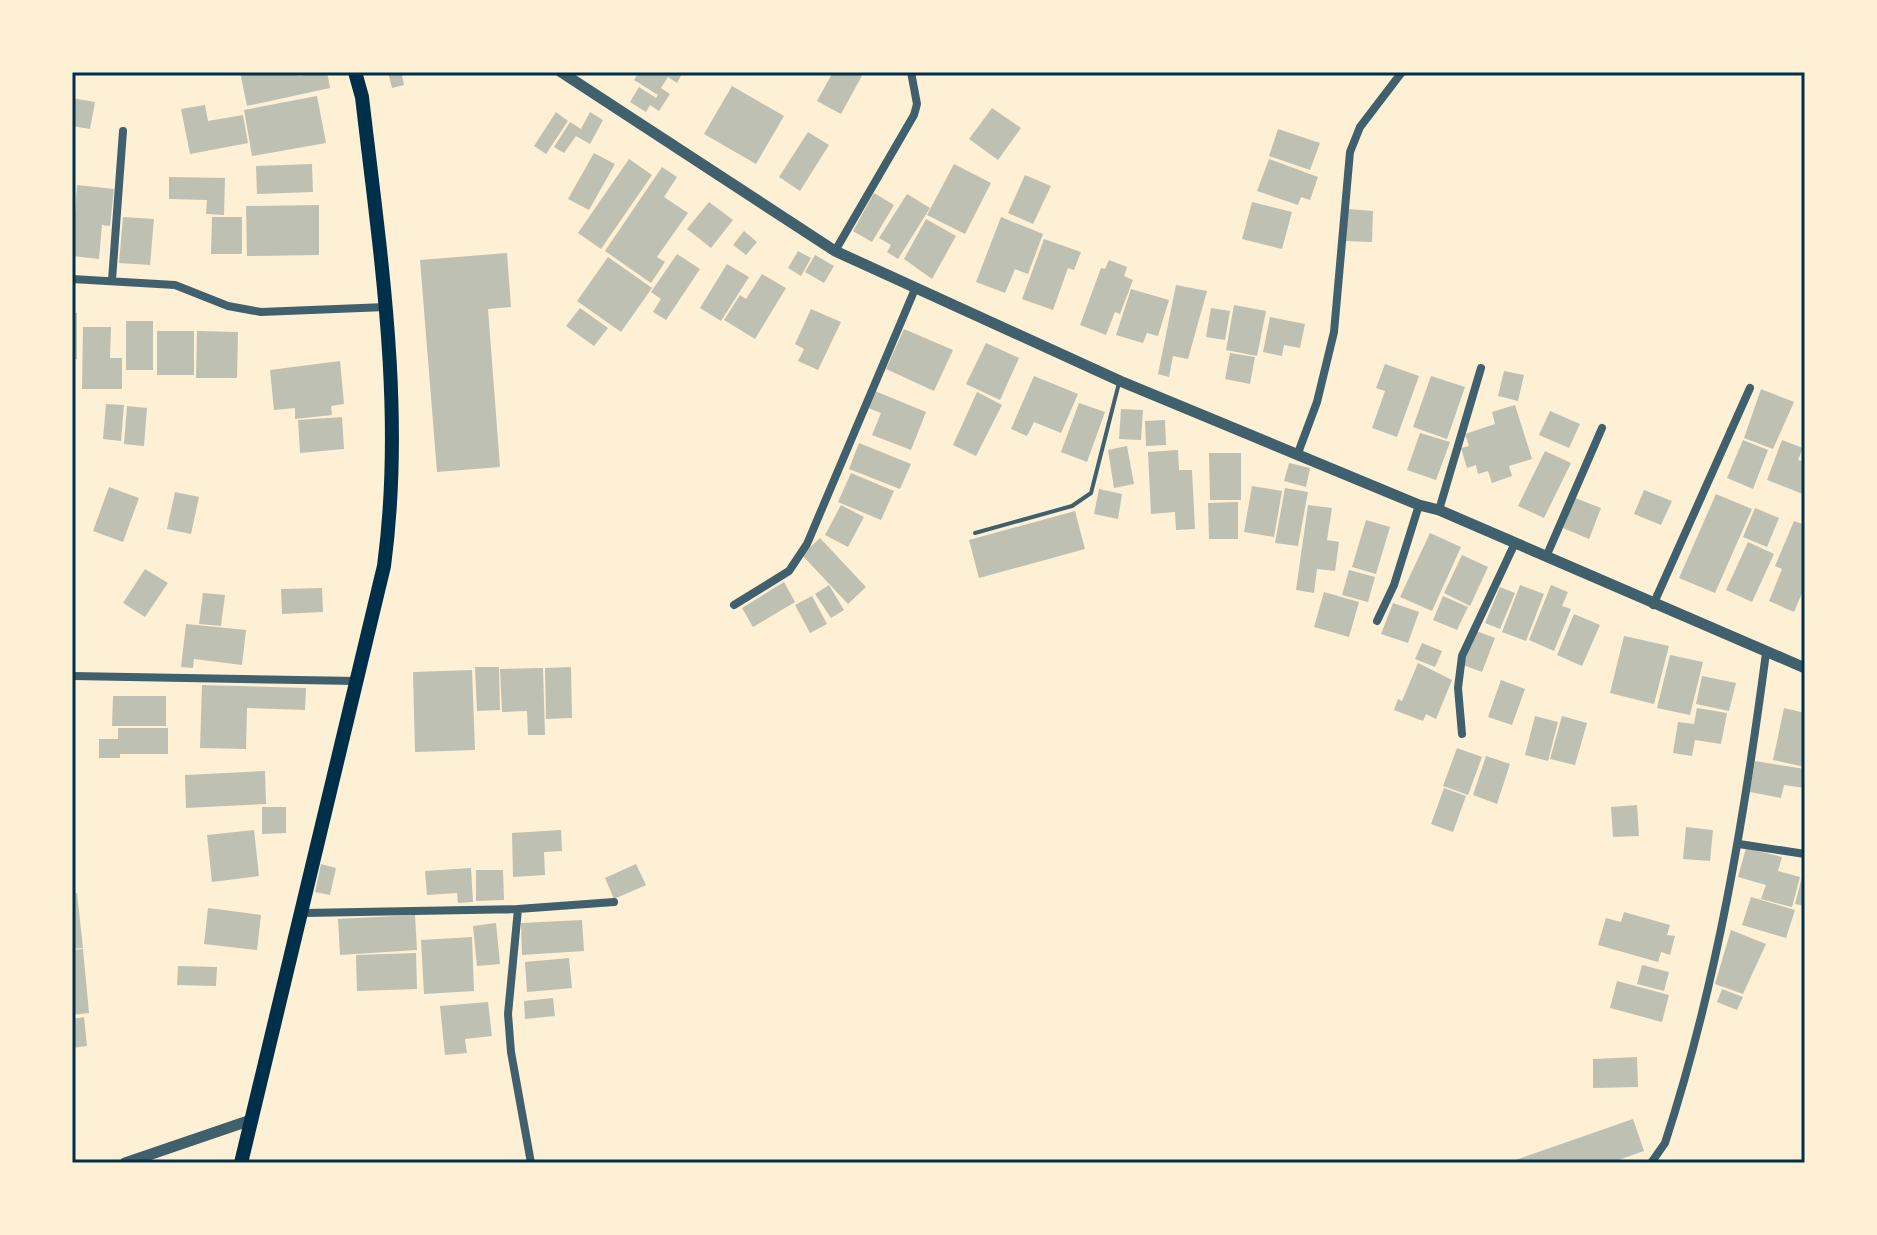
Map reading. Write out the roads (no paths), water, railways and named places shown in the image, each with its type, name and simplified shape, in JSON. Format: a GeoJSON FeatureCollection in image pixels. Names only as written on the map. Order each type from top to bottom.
{"type":"FeatureCollection","features":[{"type":"Feature","properties":{"kind":"highway"},"geometry":{"type":"LineString","coordinates":[[241,1163],[304,913],[384,566],[393,499],[394,420],[386,307],[362,97],[355,72]]}},
{"type":"Feature","properties":{"kind":"street"},"geometry":{"type":"LineString","coordinates":[[561,72],[835,251],[1120,381],[1419,505],[1439,510],[1653,605],[1805,668]]}},
{"type":"Feature","properties":{"kind":"street"},"geometry":{"type":"LineString","coordinates":[[835,251],[914,115],[917,104],[911,72]]}},
{"type":"Feature","properties":{"kind":"street"},"geometry":{"type":"LineString","coordinates":[[1298,453],[1317,402],[1334,332],[1350,152],[1360,127],[1402,72]]}},
{"type":"Feature","properties":{"kind":"street"},"geometry":{"type":"LineString","coordinates":[[112,280],[123,131]]}},
{"type":"Feature","properties":{"kind":"street"},"geometry":{"type":"LineString","coordinates":[[72,279],[175,285],[228,306],[261,312],[386,307]]}},
{"type":"Feature","properties":{"kind":"street"},"geometry":{"type":"LineString","coordinates":[[734,605],[789,571],[807,544],[915,289]]}},
{"type":"Feature","properties":{"kind":"street"},"geometry":{"type":"LineString","coordinates":[[1439,510],[1481,368]]}},
{"type":"Feature","properties":{"kind":"street"},"geometry":{"type":"LineString","coordinates":[[1653,605],[1750,388]]}},
{"type":"Feature","properties":{"kind":"street"},"geometry":{"type":"LineString","coordinates":[[1546,557],[1602,428]]}},
{"type":"Feature","properties":{"kind":"street"},"geometry":{"type":"LineString","coordinates":[[1377,621],[1394,585],[1419,505]]}},
{"type":"Feature","properties":{"kind":"street"},"geometry":{"type":"LineString","coordinates":[[1462,734],[1458,688],[1462,656],[1515,543]]}},
{"type":"Feature","properties":{"kind":"street"},"geometry":{"type":"LineString","coordinates":[[1651,1163],[1665,1143],[1706,999],[1739,844],[1766,653]]}},
{"type":"Feature","properties":{"kind":"street"},"geometry":{"type":"LineString","coordinates":[[72,676],[357,681]]}},
{"type":"Feature","properties":{"kind":"street"},"geometry":{"type":"LineString","coordinates":[[1739,844],[1805,854]]}},
{"type":"Feature","properties":{"kind":"street"},"geometry":{"type":"LineString","coordinates":[[304,913],[518,909],[614,902]]}},
{"type":"Feature","properties":{"kind":"street"},"geometry":{"type":"LineString","coordinates":[[518,909],[508,1014],[511,1052],[531,1163]]}},
{"type":"Feature","properties":{"kind":"street"},"geometry":{"type":"LineString","coordinates":[[125,1163],[251,1120]]}},
{"type":"Feature","properties":{"kind":"lane"},"geometry":{"type":"LineString","coordinates":[[975,533],[1072,506],[1091,493],[1120,381]]}}]}
